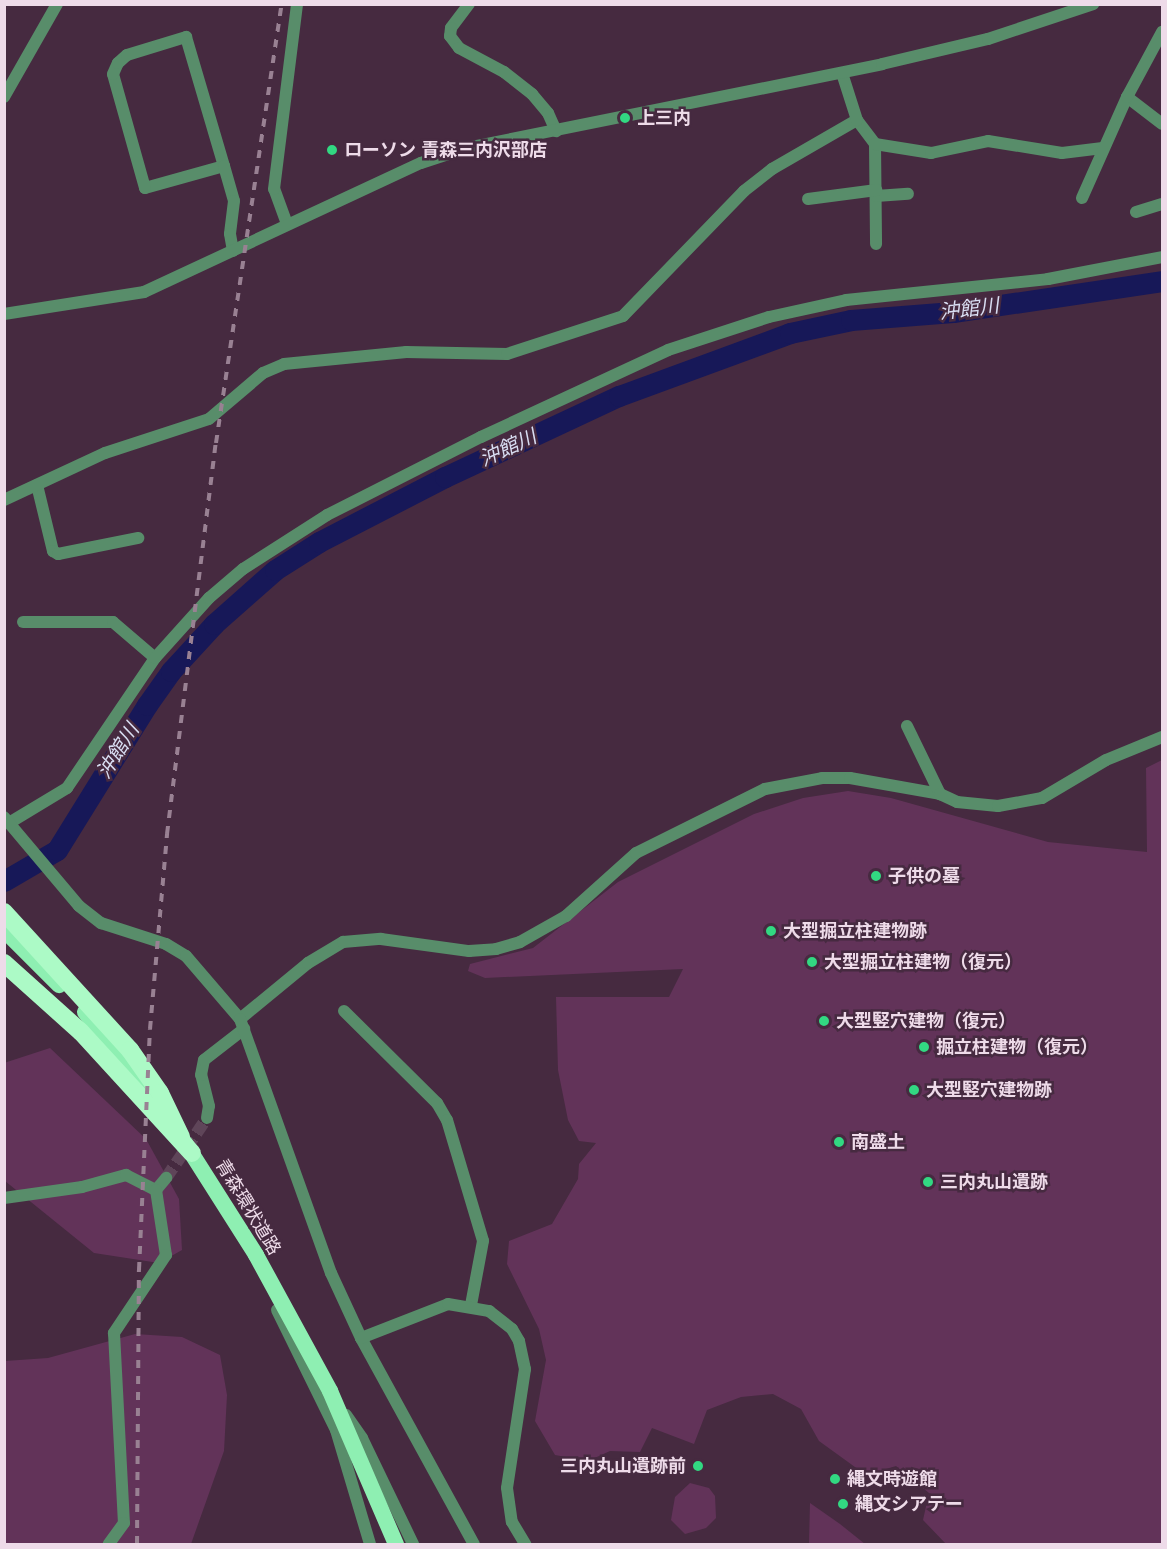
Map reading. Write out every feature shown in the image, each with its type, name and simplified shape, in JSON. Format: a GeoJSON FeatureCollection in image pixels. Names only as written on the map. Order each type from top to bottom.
{"type":"FeatureCollection","features":[{"type":"Feature","properties":{"kind":"highway"},"geometry":{"type":"LineString","coordinates":[[4,912],[130,1050],[160,1093],[181,1137]]}},
{"type":"Feature","properties":{"kind":"highway","name":"青森環状道路"},"geometry":{"type":"LineString","coordinates":[[4,930],[75,1000],[192,1152],[256,1255],[330,1391],[396,1545]]}},
{"type":"Feature","properties":{"kind":"highway"},"geometry":{"type":"LineString","coordinates":[[4,963],[81,1032],[192,1152]]}},
{"type":"Feature","properties":{"kind":"street"},"geometry":{"type":"LineString","coordinates":[[4,97],[57,4]]}},
{"type":"Feature","properties":{"kind":"street"},"geometry":{"type":"LineString","coordinates":[[287,224],[274,189],[297,4]]}},
{"type":"Feature","properties":{"kind":"street"},"geometry":{"type":"LineString","coordinates":[[4,314],[144,292],[421,163],[467,148],[842,73],[988,39],[1093,4]]}},
{"type":"Feature","properties":{"kind":"street"},"geometry":{"type":"LineString","coordinates":[[464,6],[451,28],[454,42],[468,54],[504,72],[532,94],[548,112],[556,131]]}},
{"type":"Feature","properties":{"kind":"street"},"geometry":{"type":"LineString","coordinates":[[1082,198],[1127,97],[1162,32]]}},
{"type":"Feature","properties":{"kind":"street"},"geometry":{"type":"LineString","coordinates":[[224,166],[145,188],[113,74],[118,63],[127,55],[186,37],[224,166],[234,201],[230,234],[233,251]]}},
{"type":"Feature","properties":{"kind":"street"},"geometry":{"type":"LineString","coordinates":[[842,73],[857,120],[875,144],[876,244]]}},
{"type":"Feature","properties":{"kind":"street"},"geometry":{"type":"LineString","coordinates":[[1127,97],[1162,124]]}},
{"type":"Feature","properties":{"kind":"street"},"geometry":{"type":"LineString","coordinates":[[4,500],[105,453],[209,419],[263,373],[284,364],[406,352],[507,354],[623,316],[744,191],[772,169],[857,120]]}},
{"type":"Feature","properties":{"kind":"street"},"geometry":{"type":"LineString","coordinates":[[875,144],[932,153],[988,141],[1062,153],[1103,148]]}},
{"type":"Feature","properties":{"kind":"street"},"geometry":{"type":"LineString","coordinates":[[808,199],[876,193],[908,194]]}},
{"type":"Feature","properties":{"kind":"street"},"geometry":{"type":"LineString","coordinates":[[1136,212],[1162,204]]}},
{"type":"Feature","properties":{"kind":"street"},"geometry":{"type":"LineString","coordinates":[[474,1545],[361,1338],[331,1273],[242,1024],[186,956],[166,944],[101,923],[62,889],[7,820],[67,788],[155,658],[209,598],[287,538],[481,437],[668,350],[803,308],[893,293],[1048,279],[1162,257]]}},
{"type":"Feature","properties":{"kind":"street"},"geometry":{"type":"LineString","coordinates":[[37,485],[53,551],[58,555],[138,538]]}},
{"type":"Feature","properties":{"kind":"street"},"geometry":{"type":"LineString","coordinates":[[23,622],[113,622],[155,658]]}},
{"type":"Feature","properties":{"kind":"street"},"geometry":{"type":"LineString","coordinates":[[907,726],[940,794]]}},
{"type":"Feature","properties":{"kind":"street"},"geometry":{"type":"LineString","coordinates":[[207,1118],[208,1106],[201,1075],[204,1060],[308,963],[343,942],[381,939],[469,951],[496,949],[520,942],[566,916],[636,853],[765,789],[822,778],[850,778],[940,794],[971,805],[1020,804],[1062,789],[1106,760],[1162,737]]}},
{"type":"Feature","properties":{"kind":"street"},"geometry":{"type":"LineString","coordinates":[[344,1011],[437,1103],[447,1120],[483,1241],[471,1305]]}},
{"type":"Feature","properties":{"kind":"street"},"geometry":{"type":"LineString","coordinates":[[4,1198],[82,1187],[126,1175],[156,1190]]}},
{"type":"Feature","properties":{"kind":"street"},"geometry":{"type":"LineString","coordinates":[[109,1545],[124,1523],[114,1333],[166,1255],[156,1190],[166,1178]]}},
{"type":"Feature","properties":{"kind":"street"},"geometry":{"type":"LineString","coordinates":[[256,1255],[267,1290],[336,1430],[370,1545]]}},
{"type":"Feature","properties":{"kind":"street"},"geometry":{"type":"LineString","coordinates":[[361,1338],[434,1307],[471,1305],[501,1319],[512,1329],[523,1354],[524,1387],[507,1488],[512,1522],[525,1545]]}},
{"type":"Feature","properties":{"kind":"street"},"geometry":{"type":"LineString","coordinates":[[330,1391],[362,1438],[413,1545]]}},
{"type":"Feature","properties":{"kind":"shaded area"},"geometry":{"type":"Polygon","coordinates":[[[1162,760],[1162,1544],[946,1544],[923,1520],[929,1493],[896,1466],[866,1475],[819,1441],[801,1409],[773,1394],[741,1397],[707,1410],[694,1444],[652,1428],[640,1452],[610,1451],[588,1461],[555,1455],[535,1421],[546,1360],[539,1329],[507,1264],[509,1241],[552,1224],[578,1179],[579,1164],[596,1143],[579,1141],[568,1120],[558,1070],[556,997],[669,997],[683,969],[485,978],[468,971],[470,964],[533,948],[618,882],[754,814],[803,798],[848,791],[891,798],[1048,842],[1147,852],[1146,768],[1162,760]]]}},
{"type":"Feature","properties":{"kind":"shaded area"},"geometry":{"type":"Polygon","coordinates":[[[50,1048],[146,1139],[179,1199],[182,1250],[159,1263],[94,1253],[5,1181],[4,1063],[50,1048]]]}},
{"type":"Feature","properties":{"kind":"shaded area"},"geometry":{"type":"Polygon","coordinates":[[[135,1334],[182,1337],[220,1355],[227,1395],[224,1451],[191,1544],[5,1544],[5,1361],[48,1358],[135,1334]]]}},
{"type":"Feature","properties":{"kind":"shaded area"},"geometry":{"type":"Polygon","coordinates":[[[690,1483],[709,1488],[715,1496],[716,1518],[706,1528],[685,1534],[671,1520],[675,1497],[690,1483]]]}},
{"type":"Feature","properties":{"kind":"shaded area"},"geometry":{"type":"Polygon","coordinates":[[[810,1503],[840,1524],[865,1544],[809,1544],[810,1503]]]}},
{"type":"Feature","properties":{"kind":"waterway","name":"沖館川"},"geometry":{"type":"LineString","coordinates":[[4,881],[57,850],[147,705],[171,671],[214,624],[275,570],[319,542],[445,477],[619,396],[790,333],[851,320],[953,312],[1162,281]]}},
{"type":"Feature","properties":{"kind":"tunnel"},"geometry":{"type":"LineString","coordinates":[[166,1178],[207,1118]]}},
{"type":"Feature","properties":{"kind":"railway"},"geometry":{"type":"LineString","coordinates":[[137,1544],[139,1270],[150,1029],[167,834],[216,443],[282,4]]}},
{"type":"Feature","properties":{"kind":"place","name":"上三内"},"geometry":{"type":"Point","coordinates":[625,118]}},
{"type":"Feature","properties":{"kind":"place","name":"ローソン 青森三内沢部店"},"geometry":{"type":"Point","coordinates":[332,150]}},
{"type":"Feature","properties":{"kind":"place","name":"子供の墓"},"geometry":{"type":"Point","coordinates":[876,876]}},
{"type":"Feature","properties":{"kind":"place","name":"大型掘立柱建物跡"},"geometry":{"type":"Point","coordinates":[771,931]}},
{"type":"Feature","properties":{"kind":"place","name":"大型掘立柱建物（復元）"},"geometry":{"type":"Point","coordinates":[812,962]}},
{"type":"Feature","properties":{"kind":"place","name":"大型竪穴建物（復元）"},"geometry":{"type":"Point","coordinates":[824,1021]}},
{"type":"Feature","properties":{"kind":"place","name":"掘立柱建物（復元）"},"geometry":{"type":"Point","coordinates":[924,1047]}},
{"type":"Feature","properties":{"kind":"place","name":"大型竪穴建物跡"},"geometry":{"type":"Point","coordinates":[914,1090]}},
{"type":"Feature","properties":{"kind":"place","name":"南盛土"},"geometry":{"type":"Point","coordinates":[839,1142]}},
{"type":"Feature","properties":{"kind":"place","name":"三内丸山遺跡"},"geometry":{"type":"Point","coordinates":[928,1182]}},
{"type":"Feature","properties":{"kind":"place","name":"三内丸山遺跡前"},"geometry":{"type":"Point","coordinates":[698,1466]}},
{"type":"Feature","properties":{"kind":"place","name":"縄文時遊館"},"geometry":{"type":"Point","coordinates":[835,1479]}},
{"type":"Feature","properties":{"kind":"place","name":"縄文シアテー"},"geometry":{"type":"Point","coordinates":[843,1504]}}]}
